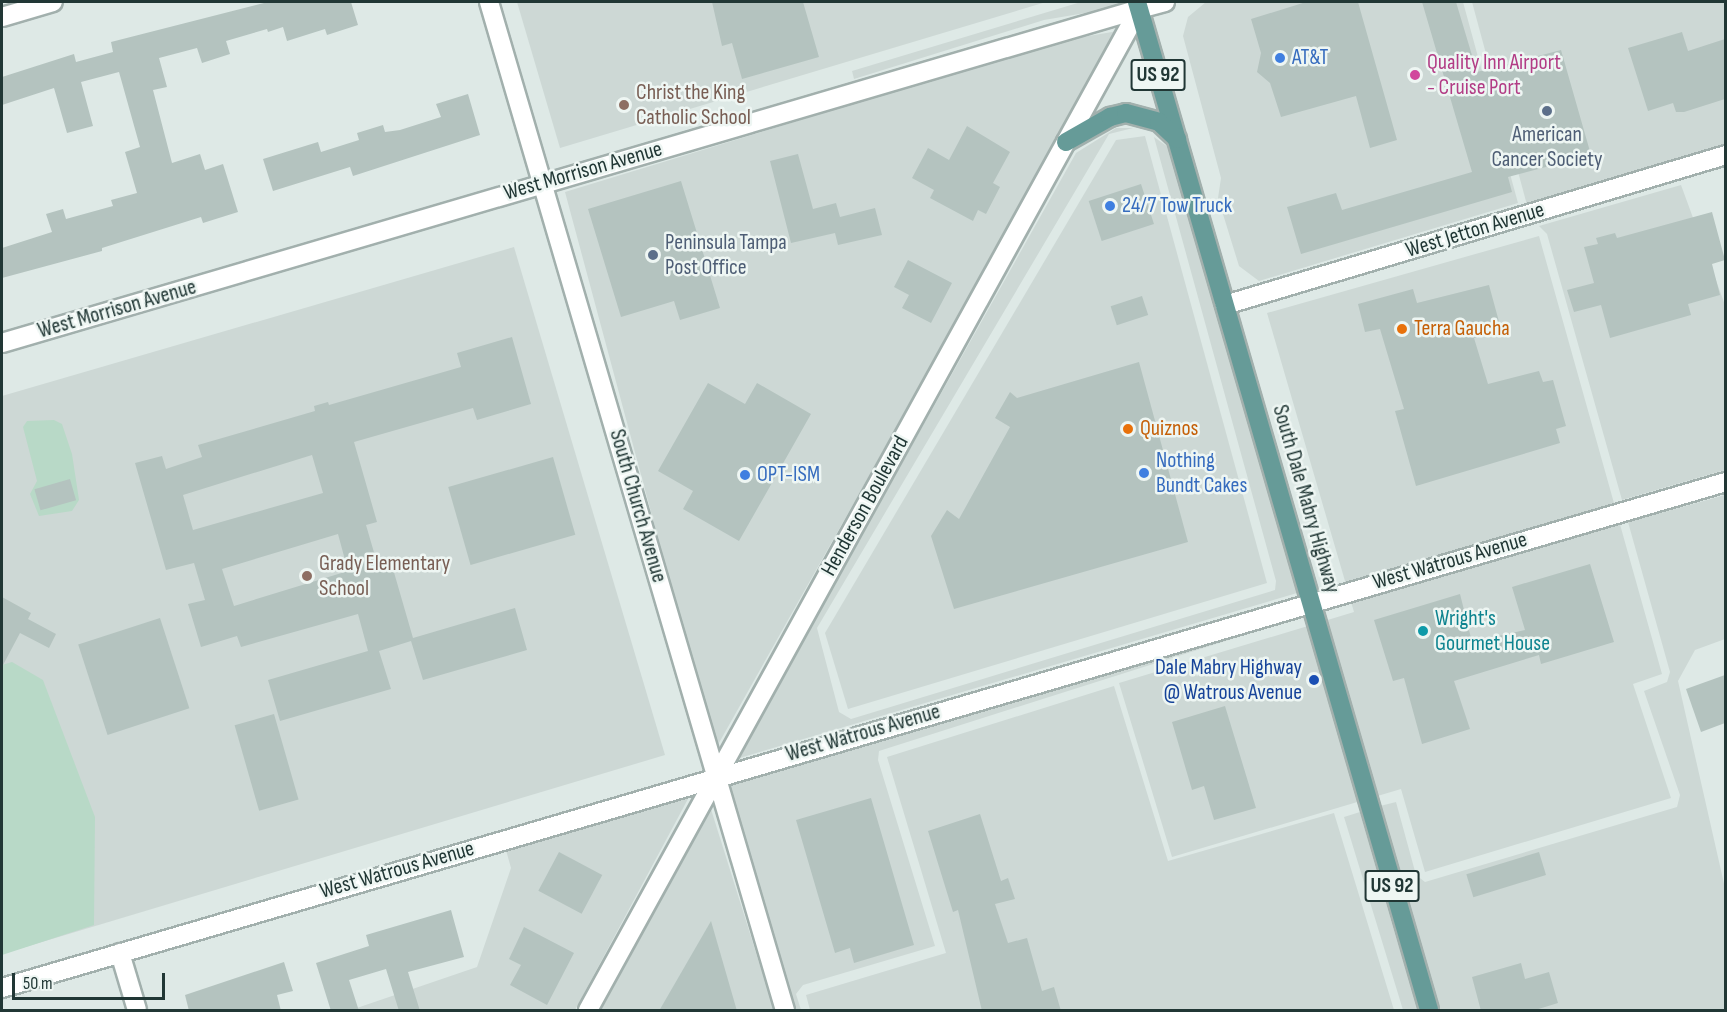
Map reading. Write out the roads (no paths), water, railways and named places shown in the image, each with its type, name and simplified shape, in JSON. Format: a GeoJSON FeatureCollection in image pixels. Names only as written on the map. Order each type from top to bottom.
{"type":"FeatureCollection","features":[{"type":"Feature","properties":{"kind":"main road","name":"South Dale Mabry Highway"},"geometry":{"type":"LineString","coordinates":[[1140,4],[1429,1011]]}},
{"type":"Feature","properties":{"kind":"main road"},"geometry":{"type":"LineString","coordinates":[[1066,142],[1110,117],[1126,113],[1143,115],[1159,122],[1178,141]]}},
{"type":"Feature","properties":{"kind":"street"},"geometry":{"type":"LineString","coordinates":[[2,17],[53,2]]}},
{"type":"Feature","properties":{"kind":"street","name":"South Church Avenue"},"geometry":{"type":"LineString","coordinates":[[489,2],[785,1011]]}},
{"type":"Feature","properties":{"kind":"street","name":"West Morrison Avenue"},"geometry":{"type":"LineString","coordinates":[[2,343],[953,62],[1140,4],[1166,2]]}},
{"type":"Feature","properties":{"kind":"street","name":"Henderson Boulevard"},"geometry":{"type":"LineString","coordinates":[[588,1011],[1140,4]]}},
{"type":"Feature","properties":{"kind":"street","name":"West Jetton Avenue"},"geometry":{"type":"LineString","coordinates":[[1225,305],[1725,155]]}},
{"type":"Feature","properties":{"kind":"street","name":"West Watrous Avenue"},"geometry":{"type":"LineString","coordinates":[[2,988],[1311,601],[1725,482]]}},
{"type":"Feature","properties":{"kind":"street"},"geometry":{"type":"LineString","coordinates":[[120,954],[137,1011]]}},
{"type":"Feature","properties":{"kind":"place","name":"AT&T"},"geometry":{"type":"Point","coordinates":[1280,58]}},
{"type":"Feature","properties":{"kind":"place","name":"Quality Inn Airport - Cruise Port"},"geometry":{"type":"Point","coordinates":[1415,75]}},
{"type":"Feature","properties":{"kind":"place","name":"Christ the King Catholic School"},"geometry":{"type":"Point","coordinates":[624,105]}},
{"type":"Feature","properties":{"kind":"place","name":"American Cancer Society"},"geometry":{"type":"Point","coordinates":[1547,111]}},
{"type":"Feature","properties":{"kind":"place","name":"24/7 Tow Truck"},"geometry":{"type":"Point","coordinates":[1110,206]}},
{"type":"Feature","properties":{"kind":"place","name":"Peninsula Tampa Post Office"},"geometry":{"type":"Point","coordinates":[653,255]}},
{"type":"Feature","properties":{"kind":"place","name":"Terra Gaucha"},"geometry":{"type":"Point","coordinates":[1402,329]}},
{"type":"Feature","properties":{"kind":"place","name":"Quiznos"},"geometry":{"type":"Point","coordinates":[1128,429]}},
{"type":"Feature","properties":{"kind":"place","name":"Nothing Bundt Cakes"},"geometry":{"type":"Point","coordinates":[1144,473]}},
{"type":"Feature","properties":{"kind":"place","name":"OPT-ISM"},"geometry":{"type":"Point","coordinates":[745,475]}},
{"type":"Feature","properties":{"kind":"place","name":"Grady Elementary School"},"geometry":{"type":"Point","coordinates":[307,576]}},
{"type":"Feature","properties":{"kind":"place","name":"Wright's Gourmet House"},"geometry":{"type":"Point","coordinates":[1423,631]}},
{"type":"Feature","properties":{"kind":"place","name":"Dale Mabry Highway @ Watrous Avenue"},"geometry":{"type":"Point","coordinates":[1314,680]}}]}
